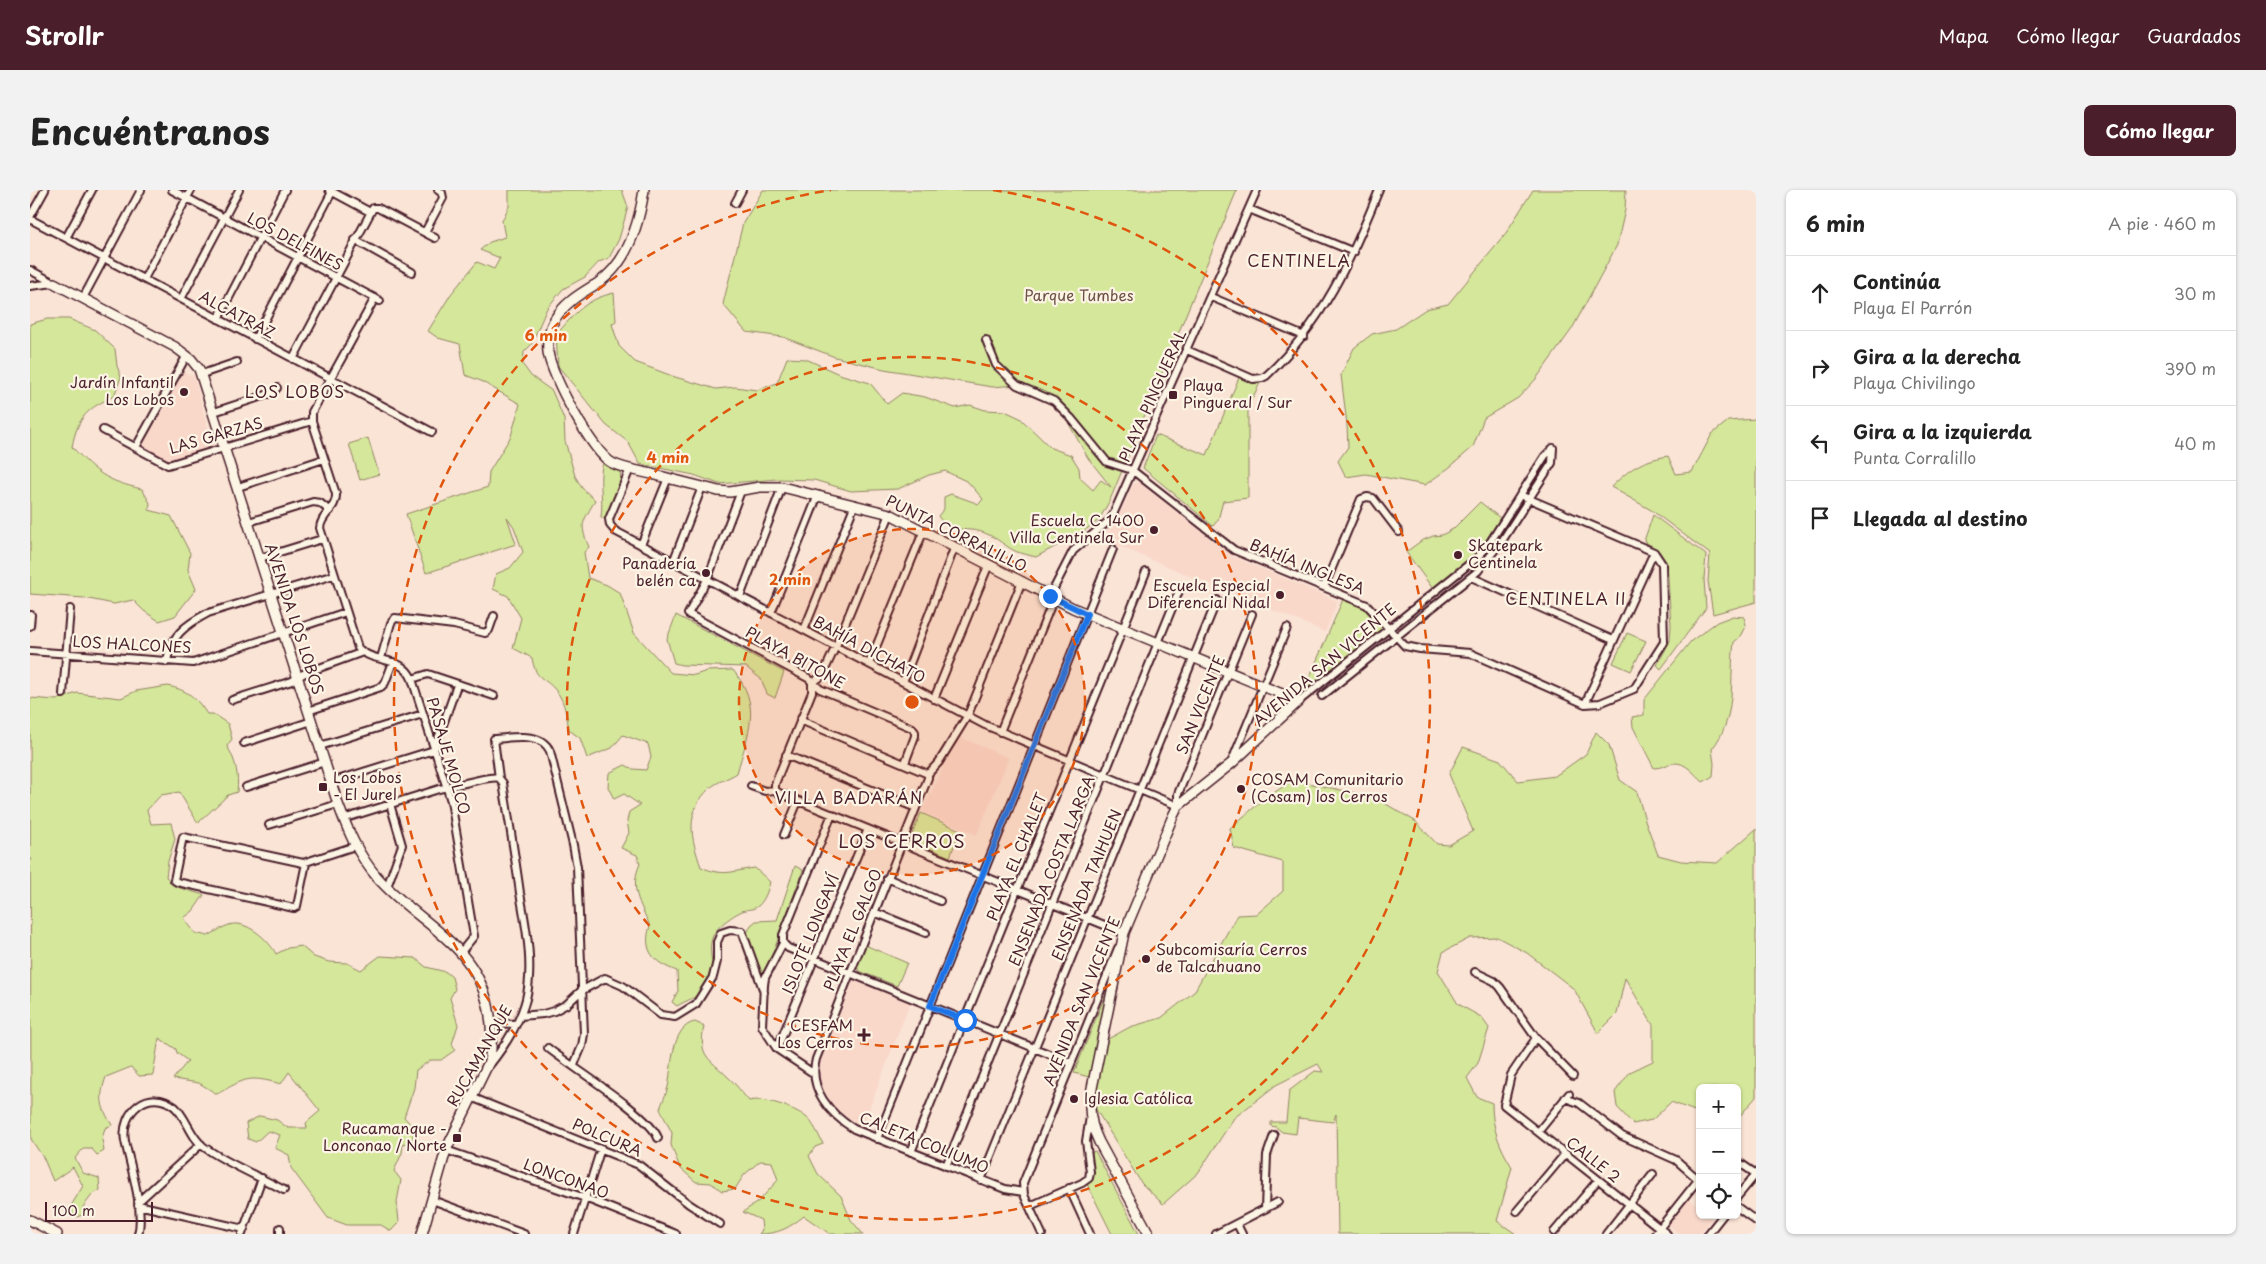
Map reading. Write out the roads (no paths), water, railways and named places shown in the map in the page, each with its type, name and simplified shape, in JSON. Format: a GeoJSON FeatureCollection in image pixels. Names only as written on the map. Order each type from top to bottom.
{"type":"FeatureCollection","features":[{"type":"Feature","properties":{"kind":"street"},"geometry":{"type":"LineString","coordinates":[[30,218],[45,190]]}},
{"type":"Feature","properties":{"kind":"street"},"geometry":{"type":"LineString","coordinates":[[66,238],[92,190]]}},
{"type":"Feature","properties":{"kind":"street"},"geometry":{"type":"LineString","coordinates":[[83,298],[141,190]]}},
{"type":"Feature","properties":{"kind":"street","name":"LOS DELFINES"},"geometry":{"type":"LineString","coordinates":[[172,190],[377,300],[330,377]]}},
{"type":"Feature","properties":{"kind":"street"},"geometry":{"type":"LineString","coordinates":[[144,279],[192,190]]}},
{"type":"Feature","properties":{"kind":"street"},"geometry":{"type":"LineString","coordinates":[[181,299],[239,190]]}},
{"type":"Feature","properties":{"kind":"street"},"geometry":{"type":"LineString","coordinates":[[218,319],[285,190]]}},
{"type":"Feature","properties":{"kind":"street"},"geometry":{"type":"LineString","coordinates":[[425,232],[443,198],[442,193],[438,190]]}},
{"type":"Feature","properties":{"kind":"street","name":"PUNTA CORRALILLO"},"geometry":{"type":"LineString","coordinates":[[644,190],[633,235],[622,258],[605,278],[564,307],[552,326],[548,344],[551,365],[557,380],[597,450],[610,462],[630,469],[724,492],[760,487],[782,487],[890,514],[1087,614],[1299,702]]}},
{"type":"Feature","properties":{"kind":"street"},"geometry":{"type":"LineString","coordinates":[[735,203],[742,190]]}},
{"type":"Feature","properties":{"kind":"street","name":"PLAYA PINGUERAL"},"geometry":{"type":"LineString","coordinates":[[1000,732],[1052,597],[1073,550],[1111,519],[1257,190]]}},
{"type":"Feature","properties":{"kind":"street"},"geometry":{"type":"LineString","coordinates":[[1187,350],[1253,378],[1262,378],[1280,363],[1304,336],[1354,252],[1380,190]]}},
{"type":"Feature","properties":{"kind":"street"},"geometry":{"type":"LineString","coordinates":[[255,338],[330,191],[370,212]]}},
{"type":"Feature","properties":{"kind":"street"},"geometry":{"type":"LineString","coordinates":[[293,358],[370,212],[376,207],[435,238]]}},
{"type":"Feature","properties":{"kind":"street"},"geometry":{"type":"LineString","coordinates":[[1249,209],[1354,252]]}},
{"type":"Feature","properties":{"kind":"street","name":"ALCATRAZ"},"geometry":{"type":"LineString","coordinates":[[30,218],[432,432]]}},
{"type":"Feature","properties":{"kind":"street"},"geometry":{"type":"LineString","coordinates":[[355,240],[412,272]]}},
{"type":"Feature","properties":{"kind":"street","name":"AVENIDA LOS LOBOS"},"geometry":{"type":"LineString","coordinates":[[30,270],[187,355],[202,374],[343,819],[369,867],[386,887],[461,952],[472,966],[481,982],[491,1023],[491,1048],[486,1069]]}},
{"type":"Feature","properties":{"kind":"street"},"geometry":{"type":"LineString","coordinates":[[30,286],[54,283]]}},
{"type":"Feature","properties":{"kind":"street"},"geometry":{"type":"LineString","coordinates":[[1211,297],[1304,336]]}},
{"type":"Feature","properties":{"kind":"street"},"geometry":{"type":"LineString","coordinates":[[986,340],[996,365],[1017,385],[1054,401],[1071,418],[1107,462],[1132,470]]}},
{"type":"Feature","properties":{"kind":"street"},"geometry":{"type":"LineString","coordinates":[[136,447],[187,355]]}},
{"type":"Feature","properties":{"kind":"street"},"geometry":{"type":"LineString","coordinates":[[202,374],[237,362]]}},
{"type":"Feature","properties":{"kind":"street"},"geometry":{"type":"LineString","coordinates":[[330,377],[313,409],[312,421],[336,494],[336,501],[320,524],[322,539],[357,646],[363,652],[406,668],[412,678],[428,674],[494,696]]}},
{"type":"Feature","properties":{"kind":"street"},"geometry":{"type":"LineString","coordinates":[[214,412],[272,393],[278,388]]}},
{"type":"Feature","properties":{"kind":"street","name":"LAS GARZAS"},"geometry":{"type":"LineString","coordinates":[[104,430],[168,465],[312,421]]}},
{"type":"Feature","properties":{"kind":"street","name":"AVENIDA SAN VICENTE"},"geometry":{"type":"LineString","coordinates":[[1023,1192],[1025,1180],[1071,1063],[1172,816],[1178,806],[1232,762],[1299,702],[1478,557],[1545,456],[1553,448],[1552,463],[1487,561],[1471,577],[1322,696]]}},
{"type":"Feature","properties":{"kind":"street"},"geometry":{"type":"LineString","coordinates":[[238,486],[324,459]]}},
{"type":"Feature","properties":{"kind":"street","name":"BAHÍA DICHATO"},"geometry":{"type":"LineString","coordinates":[[630,469],[609,522],[615,531],[1000,732],[1178,806]]}},
{"type":"Feature","properties":{"kind":"street","name":"BAHÍA INGLESA"},"geometry":{"type":"LineString","coordinates":[[1132,470],[1234,550],[1367,605],[1395,637]]}},
{"type":"Feature","properties":{"kind":"street"},"geometry":{"type":"LineString","coordinates":[[641,545],[668,478]]}},
{"type":"Feature","properties":{"kind":"street"},"geometry":{"type":"LineString","coordinates":[[673,562],[702,487]]}},
{"type":"Feature","properties":{"kind":"street"},"geometry":{"type":"LineString","coordinates":[[740,597],[782,487]]}},
{"type":"Feature","properties":{"kind":"street"},"geometry":{"type":"LineString","coordinates":[[707,580],[741,491]]}},
{"type":"Feature","properties":{"kind":"street"},"geometry":{"type":"LineString","coordinates":[[771,613],[818,495]]}},
{"type":"Feature","properties":{"kind":"street"},"geometry":{"type":"LineString","coordinates":[[1395,637],[1410,648],[1470,653],[1585,704],[1600,703],[1634,689],[1664,642],[1662,564],[1654,552],[1520,495]]}},
{"type":"Feature","properties":{"kind":"street"},"geometry":{"type":"LineString","coordinates":[[1324,587],[1361,499],[1368,496],[1373,498],[1399,532]]}},
{"type":"Feature","properties":{"kind":"street"},"geometry":{"type":"LineString","coordinates":[[249,522],[314,502],[320,503],[330,511]]}},
{"type":"Feature","properties":{"kind":"street"},"geometry":{"type":"LineString","coordinates":[[804,630],[855,504]]}},
{"type":"Feature","properties":{"kind":"street"},"geometry":{"type":"LineString","coordinates":[[775,790],[775,784],[812,692],[812,683],[822,676],[836,646],[890,514]]}},
{"type":"Feature","properties":{"kind":"street"},"geometry":{"type":"LineString","coordinates":[[869,664],[924,530]]}},
{"type":"Feature","properties":{"kind":"street"},"geometry":{"type":"LineString","coordinates":[[260,558],[322,539]]}},
{"type":"Feature","properties":{"kind":"street"},"geometry":{"type":"LineString","coordinates":[[903,682],[955,546]]}},
{"type":"Feature","properties":{"kind":"street"},"geometry":{"type":"LineString","coordinates":[[877,1138],[1113,549]]}},
{"type":"Feature","properties":{"kind":"street"},"geometry":{"type":"LineString","coordinates":[[1585,704],[1612,640],[1654,552]]}},
{"type":"Feature","properties":{"kind":"street"},"geometry":{"type":"LineString","coordinates":[[934,699],[989,564]]}},
{"type":"Feature","properties":{"kind":"street","name":"PLAYA EL CHALET"},"geometry":{"type":"LineString","coordinates":[[911,1152],[1146,572]]}},
{"type":"Feature","properties":{"kind":"street"},"geometry":{"type":"LineString","coordinates":[[167,662],[172,641],[199,618],[208,613],[334,575]]}},
{"type":"Feature","properties":{"kind":"street"},"geometry":{"type":"LineString","coordinates":[[1471,577],[1612,640]]}},
{"type":"Feature","properties":{"kind":"street","name":"PLAYA BITONE"},"geometry":{"type":"LineString","coordinates":[[707,580],[688,614],[808,678],[812,683],[914,730],[915,736],[904,763]]}},
{"type":"Feature","properties":{"kind":"street","name":"PLAYA EL GALGO"},"geometry":{"type":"LineString","coordinates":[[813,1074],[816,1059],[928,774],[939,762],[968,715],[1022,581]]}},
{"type":"Feature","properties":{"kind":"street","name":"ENSENADA COSTA LARGA"},"geometry":{"type":"LineString","coordinates":[[946,1166],[1181,586]]}},
{"type":"Feature","properties":{"kind":"street","name":"ENSENADA TAIHUEN"},"geometry":{"type":"LineString","coordinates":[[981,1180],[1217,600]]}},
{"type":"Feature","properties":{"kind":"street"},"geometry":{"type":"LineString","coordinates":[[63,694],[70,609]]}},
{"type":"Feature","properties":{"kind":"street","name":"LOS HALCONES"},"geometry":{"type":"LineString","coordinates":[[30,651],[192,663],[346,612]]}},
{"type":"Feature","properties":{"kind":"street","name":"SAN VICENTE"},"geometry":{"type":"LineString","coordinates":[[1178,806],[1178,794],[1252,614]]}},
{"type":"Feature","properties":{"kind":"street"},"geometry":{"type":"LineString","coordinates":[[30,626],[31,615]]}},
{"type":"Feature","properties":{"kind":"street"},"geometry":{"type":"LineString","coordinates":[[381,658],[391,623],[395,618],[454,625],[485,633],[489,630],[494,616]]}},
{"type":"Feature","properties":{"kind":"street"},"geometry":{"type":"LineString","coordinates":[[1232,762],[1287,628]]}},
{"type":"Feature","properties":{"kind":"street"},"geometry":{"type":"LineString","coordinates":[[232,700],[292,681],[363,652]]}},
{"type":"Feature","properties":{"kind":"street"},"geometry":{"type":"LineString","coordinates":[[308,710],[381,687],[385,683],[392,662]]}},
{"type":"Feature","properties":{"kind":"street","name":"PASAJE MOLCO"},"geometry":{"type":"LineString","coordinates":[[412,678],[452,810],[474,934],[472,940],[461,952]]}},
{"type":"Feature","properties":{"kind":"street"},"geometry":{"type":"LineString","coordinates":[[331,782],[434,750],[457,684]]}},
{"type":"Feature","properties":{"kind":"street"},"geometry":{"type":"LineString","coordinates":[[320,746],[423,714]]}},
{"type":"Feature","properties":{"kind":"street"},"geometry":{"type":"LineString","coordinates":[[800,720],[928,774]]}},
{"type":"Feature","properties":{"kind":"street"},"geometry":{"type":"LineString","coordinates":[[244,742],[312,721]]}},
{"type":"Feature","properties":{"kind":"street","name":"RUCAMANQUE"},"geometry":{"type":"LineString","coordinates":[[422,1234],[446,1150],[486,1069],[520,1016],[527,992],[528,947],[503,783],[499,778],[494,739],[536,738],[544,741],[550,751],[575,854],[580,920],[581,991]]}},
{"type":"Feature","properties":{"kind":"street"},"geometry":{"type":"LineString","coordinates":[[786,755],[916,808]]}},
{"type":"Feature","properties":{"kind":"street"},"geometry":{"type":"LineString","coordinates":[[246,787],[324,762]]}},
{"type":"Feature","properties":{"kind":"street"},"geometry":{"type":"LineString","coordinates":[[343,819],[446,788],[492,776],[499,778]]}},
{"type":"Feature","properties":{"kind":"street"},"geometry":{"type":"LineString","coordinates":[[751,786],[765,791],[775,790],[1124,933],[1090,1100],[1090,1117],[1086,1136],[1090,1175],[1085,1181],[1030,1206]]}},
{"type":"Feature","properties":{"kind":"street"},"geometry":{"type":"LineString","coordinates":[[784,835],[798,801]]}},
{"type":"Feature","properties":{"kind":"street"},"geometry":{"type":"LineString","coordinates":[[269,825],[338,804]]}},
{"type":"Feature","properties":{"kind":"street"},"geometry":{"type":"LineString","coordinates":[[386,887],[402,845],[390,804]]}},
{"type":"Feature","properties":{"kind":"street"},"geometry":{"type":"LineString","coordinates":[[813,1074],[777,1049],[762,1026],[765,978],[783,943],[783,935],[832,814]]}},
{"type":"Feature","properties":{"kind":"street","name":"ISLOTE LONGAVÍ"},"geometry":{"type":"LineString","coordinates":[[777,1049],[868,829]]}},
{"type":"Feature","properties":{"kind":"street"},"geometry":{"type":"LineString","coordinates":[[306,863],[296,908],[175,882],[174,878],[183,837],[306,863],[356,846]]}},
{"type":"Feature","properties":{"kind":"street"},"geometry":{"type":"LineString","coordinates":[[887,878],[940,901]]}},
{"type":"Feature","properties":{"kind":"street"},"geometry":{"type":"LineString","coordinates":[[874,912],[926,933]]}},
{"type":"Feature","properties":{"kind":"street"},"geometry":{"type":"LineString","coordinates":[[520,1016],[554,1011],[567,1004],[581,991],[604,978],[623,986],[661,1015],[675,1018],[696,1004],[713,977],[721,933],[730,930],[742,930],[764,992]]}},
{"type":"Feature","properties":{"kind":"street"},"geometry":{"type":"LineString","coordinates":[[783,943],[786,947],[814,959],[1071,1063]]}},
{"type":"Feature","properties":{"kind":"street"},"geometry":{"type":"LineString","coordinates":[[1475,972],[1494,981],[1500,987],[1536,1038],[1573,1076]]}},
{"type":"Feature","properties":{"kind":"street"},"geometry":{"type":"LineString","coordinates":[[574,1065],[584,1040],[581,991]]}},
{"type":"Feature","properties":{"kind":"street"},"geometry":{"type":"LineString","coordinates":[[491,1023],[515,1024]]}},
{"type":"Feature","properties":{"kind":"street","name":"CALLE 2"},"geometry":{"type":"LineString","coordinates":[[1536,1038],[1511,1075],[1504,1105],[1629,1204],[1657,1231],[1667,1234]]}},
{"type":"Feature","properties":{"kind":"street"},"geometry":{"type":"LineString","coordinates":[[548,1048],[574,1065],[652,1127],[658,1138]]}},
{"type":"Feature","properties":{"kind":"street","name":"CALETA COLIUMO"},"geometry":{"type":"LineString","coordinates":[[813,1074],[820,1094],[836,1115],[854,1129],[1010,1191],[1023,1192]]}},
{"type":"Feature","properties":{"kind":"street"},"geometry":{"type":"LineString","coordinates":[[1538,1132],[1567,1096],[1580,1103],[1622,1136],[1676,1160],[1696,1178]]}},
{"type":"Feature","properties":{"kind":"street","name":"POLCURA"},"geometry":{"type":"LineString","coordinates":[[471,1097],[601,1148],[646,1169],[689,1204],[720,1224]]}},
{"type":"Feature","properties":{"kind":"street"},"geometry":{"type":"LineString","coordinates":[[138,1234],[140,1222],[138,1203],[124,1135],[126,1120],[134,1108],[149,1100],[160,1100],[170,1104],[181,1114],[201,1144],[284,1190]]}},
{"type":"Feature","properties":{"kind":"street"},"geometry":{"type":"LineString","coordinates":[[1090,1117],[1099,1142],[1149,1234]]}},
{"type":"Feature","properties":{"kind":"street"},"geometry":{"type":"LineString","coordinates":[[1265,1209],[1267,1155],[1274,1135]]}},
{"type":"Feature","properties":{"kind":"street"},"geometry":{"type":"LineString","coordinates":[[138,1203],[201,1144]]}},
{"type":"Feature","properties":{"kind":"street"},"geometry":{"type":"LineString","coordinates":[[574,1234],[601,1148]]}},
{"type":"Feature","properties":{"kind":"street","name":"LONCONAO"},"geometry":{"type":"LineString","coordinates":[[446,1150],[585,1198],[676,1234]]}},
{"type":"Feature","properties":{"kind":"street"},"geometry":{"type":"LineString","coordinates":[[1517,1211],[1565,1154]]}},
{"type":"Feature","properties":{"kind":"street"},"geometry":{"type":"LineString","coordinates":[[1741,1164],[1756,1174],[1741,1192]]}},
{"type":"Feature","properties":{"kind":"street"},"geometry":{"type":"LineString","coordinates":[[1606,1234],[1653,1174]]}},
{"type":"Feature","properties":{"kind":"street"},"geometry":{"type":"LineString","coordinates":[[138,1203],[243,1231],[262,1178]]}},
{"type":"Feature","properties":{"kind":"street"},"geometry":{"type":"LineString","coordinates":[[1554,1232],[1598,1180]]}},
{"type":"Feature","properties":{"kind":"street"},"geometry":{"type":"LineString","coordinates":[[1657,1231],[1696,1185]]}},
{"type":"Feature","properties":{"kind":"street"},"geometry":{"type":"LineString","coordinates":[[1069,1188],[1090,1234]]}},
{"type":"Feature","properties":{"kind":"street"},"geometry":{"type":"LineString","coordinates":[[1023,1192],[1042,1234]]}},
{"type":"Feature","properties":{"kind":"street"},"geometry":{"type":"LineString","coordinates":[[432,1200],[524,1234]]}},
{"type":"Feature","properties":{"kind":"street"},"geometry":{"type":"LineString","coordinates":[[1216,1234],[1278,1202]]}},
{"type":"Feature","properties":{"kind":"street"},"geometry":{"type":"LineString","coordinates":[[1741,1210],[1756,1221]]}},
{"type":"Feature","properties":{"kind":"street"},"geometry":{"type":"LineString","coordinates":[[1708,1234],[1720,1219]]}},
{"type":"Feature","properties":{"kind":"street"},"geometry":{"type":"LineString","coordinates":[[30,1220],[57,1234]]}},
{"type":"Feature","properties":{"kind":"street"},"geometry":{"type":"LineString","coordinates":[[1237,1224],[1242,1234]]}},
{"type":"Feature","properties":{"kind":"place","name":"Jardín Infantil Los Lobos"},"geometry":{"type":"Point","coordinates":[184,392]}},
{"type":"Feature","properties":{"kind":"place","name":"Playa Pingueral / Sur"},"geometry":{"type":"Point","coordinates":[1173,395]}},
{"type":"Feature","properties":{"kind":"place","name":"Escuela C 1400 Villa Centinela Sur"},"geometry":{"type":"Point","coordinates":[1154,530]}},
{"type":"Feature","properties":{"kind":"place","name":"Skatepark Centinela"},"geometry":{"type":"Point","coordinates":[1458,555]}},
{"type":"Feature","properties":{"kind":"place","name":"Panadería belén ca"},"geometry":{"type":"Point","coordinates":[706,573]}},
{"type":"Feature","properties":{"kind":"place","name":"Escuela Especial Diferencial Nidal"},"geometry":{"type":"Point","coordinates":[1280,595]}},
{"type":"Feature","properties":{"kind":"place","name":"Los Lobos - El Jurel"},"geometry":{"type":"Point","coordinates":[323,787]}},
{"type":"Feature","properties":{"kind":"place","name":"COSAM Comunitario (Cosam) los Cerros"},"geometry":{"type":"Point","coordinates":[1241,789]}},
{"type":"Feature","properties":{"kind":"place","name":"Subcomisaría Cerros de Talcahuano"},"geometry":{"type":"Point","coordinates":[1146,959]}},
{"type":"Feature","properties":{"kind":"place","name":"CESFAM Los Cerros"},"geometry":{"type":"Point","coordinates":[864,1035]}},
{"type":"Feature","properties":{"kind":"place","name":"Iglesia Católica"},"geometry":{"type":"Point","coordinates":[1074,1099]}},
{"type":"Feature","properties":{"kind":"place","name":"Rucamanque - Lonconao / Norte"},"geometry":{"type":"Point","coordinates":[457,1138]}},
{"type":"Feature","properties":{"kind":"district","name":"CENTINELA"},"geometry":{"type":"Point","coordinates":[1299,261]}},
{"type":"Feature","properties":{"kind":"district","name":"LOS LOBOS"},"geometry":{"type":"Point","coordinates":[295,392]}},
{"type":"Feature","properties":{"kind":"district","name":"CENTINELA II"},"geometry":{"type":"Point","coordinates":[1566,599]}},
{"type":"Feature","properties":{"kind":"district","name":"VILLA BADARÁN"},"geometry":{"type":"Point","coordinates":[849,798]}},
{"type":"Feature","properties":{"kind":"district","name":"LOS CERROS"},"geometry":{"type":"Point","coordinates":[902,842]}},
{"type":"Feature","properties":{"kind":"park label","name":"Parque Tumbes"},"geometry":{"type":"Point","coordinates":[1079,296]}}]}
